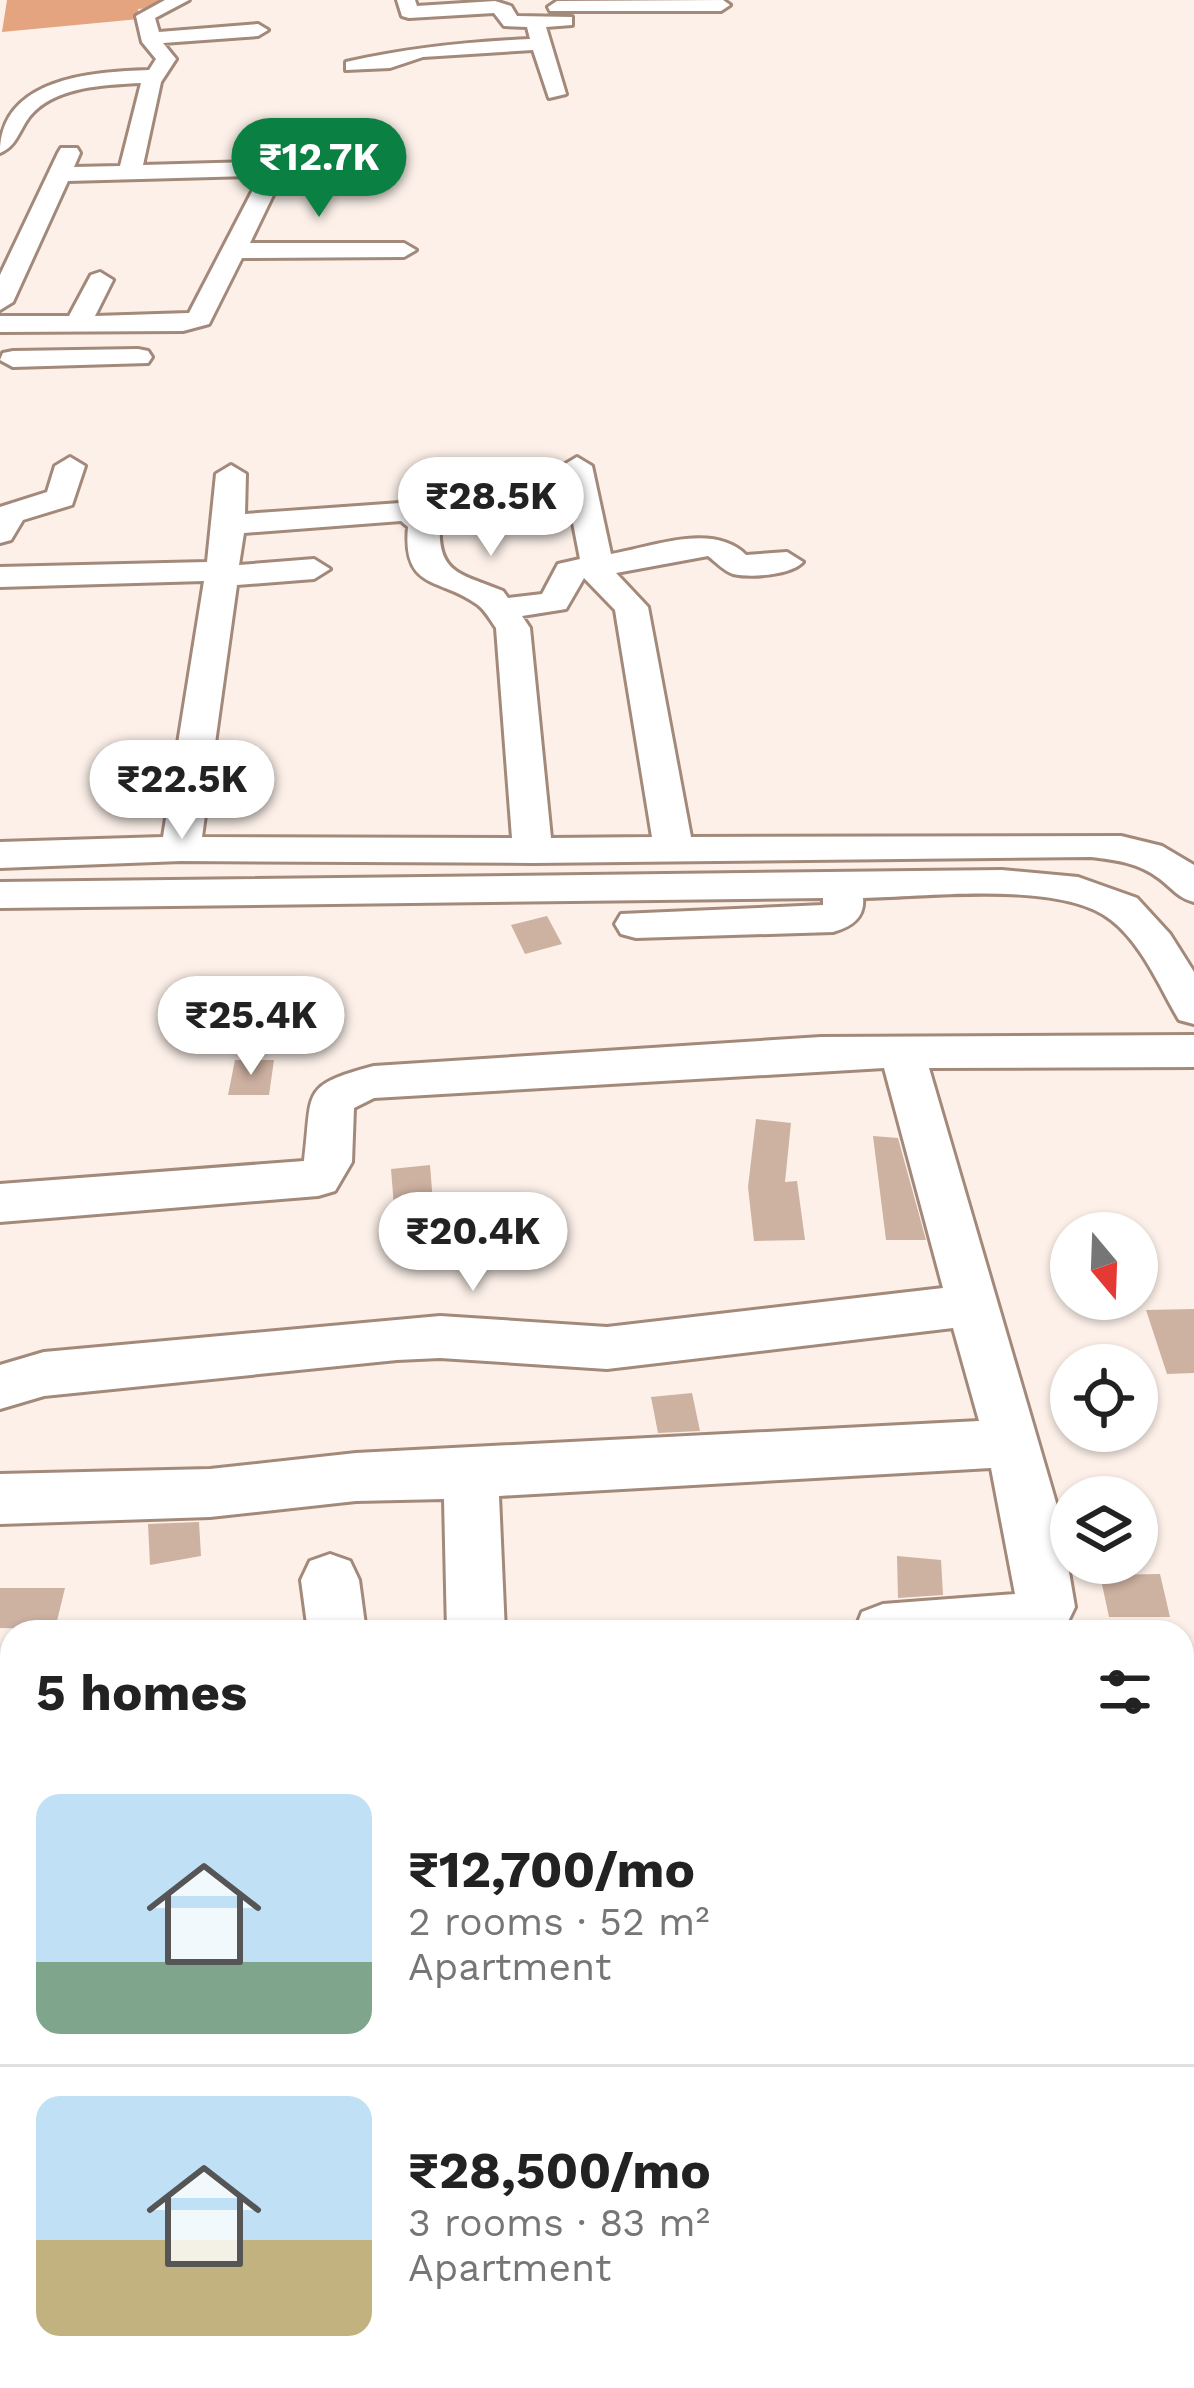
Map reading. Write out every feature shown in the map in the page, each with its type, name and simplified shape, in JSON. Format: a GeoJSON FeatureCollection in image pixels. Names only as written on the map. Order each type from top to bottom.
{"type":"FeatureCollection","features":[{"type":"Feature","properties":{"kind":"street"},"geometry":{"type":"LineString","coordinates":[[406,0],[409,12],[495,7],[504,10],[511,22],[721,5]]}},
{"type":"Feature","properties":{"kind":"street"},"geometry":{"type":"LineString","coordinates":[[141,156],[154,76],[166,59],[151,38],[146,13],[185,2]]}},
{"type":"Feature","properties":{"kind":"street"},"geometry":{"type":"LineString","coordinates":[[535,22],[556,94]]}},
{"type":"Feature","properties":{"kind":"street"},"geometry":{"type":"LineString","coordinates":[[151,38],[258,30]]}},
{"type":"Feature","properties":{"kind":"street"},"geometry":{"type":"LineString","coordinates":[[353,66],[432,50],[542,44]]}},
{"type":"Feature","properties":{"kind":"street"},"geometry":{"type":"LineString","coordinates":[[0,146],[20,113],[51,93],[122,77],[154,76]]}},
{"type":"Feature","properties":{"kind":"street"},"geometry":{"type":"LineString","coordinates":[[250,145],[248,152],[289,154]]}},
{"type":"Feature","properties":{"kind":"street"},"geometry":{"type":"LineString","coordinates":[[0,302],[65,164],[141,156],[270,173],[200,318],[184,323],[0,324]]}},
{"type":"Feature","properties":{"kind":"street"},"geometry":{"type":"LineString","coordinates":[[250,216],[359,184]]}},
{"type":"Feature","properties":{"kind":"street"},"geometry":{"type":"LineString","coordinates":[[250,216],[335,201]]}},
{"type":"Feature","properties":{"kind":"street"},"geometry":{"type":"LineString","coordinates":[[250,216],[371,225]]}},
{"type":"Feature","properties":{"kind":"street"},"geometry":{"type":"LineString","coordinates":[[250,216],[404,250]]}},
{"type":"Feature","properties":{"kind":"street"},"geometry":{"type":"LineString","coordinates":[[78,323],[100,280]]}},
{"type":"Feature","properties":{"kind":"street"},"geometry":{"type":"LineString","coordinates":[[4,367],[138,357]]}},
{"type":"Feature","properties":{"kind":"street"},"geometry":{"type":"LineString","coordinates":[[0,533],[10,514],[61,497],[70,466]]}},
{"type":"Feature","properties":{"kind":"street"},"geometry":{"type":"LineString","coordinates":[[577,466],[605,586],[632,607],[674,850]]}},
{"type":"Feature","properties":{"kind":"street"},"geometry":{"type":"LineString","coordinates":[[181,849],[230,525],[231,474]]}},
{"type":"Feature","properties":{"kind":"street"},"geometry":{"type":"LineString","coordinates":[[230,525],[410,513],[424,525],[422,551],[435,574],[481,592],[502,609],[513,628],[533,851]]}},
{"type":"Feature","properties":{"kind":"street"},"geometry":{"type":"LineString","coordinates":[[502,609],[554,602],[566,573],[711,546],[724,550],[737,565],[787,562]]}},
{"type":"Feature","properties":{"kind":"street"},"geometry":{"type":"LineString","coordinates":[[0,578],[314,569]]}},
{"type":"Feature","properties":{"kind":"street"},"geometry":{"type":"LineString","coordinates":[[0,855],[181,849],[533,851],[1090,844],[1151,854],[1173,864],[1193,885]]}},
{"type":"Feature","properties":{"kind":"street"},"geometry":{"type":"LineString","coordinates":[[184,892],[232,850]]}},
{"type":"Feature","properties":{"kind":"street"},"geometry":{"type":"LineString","coordinates":[[0,895],[1002,883],[1097,893],[1118,902],[1151,935],[1194,1009]]}},
{"type":"Feature","properties":{"kind":"street"},"geometry":{"type":"LineString","coordinates":[[636,924],[833,918],[844,909],[842,885]]}},
{"type":"Feature","properties":{"kind":"street"},"geometry":{"type":"LineString","coordinates":[[0,1203],[318,1178],[328,1162],[331,1103],[343,1091],[374,1082],[821,1053],[1194,1051]]}},
{"type":"Feature","properties":{"kind":"street"},"geometry":{"type":"LineString","coordinates":[[903,1056],[1044,1578],[1046,1607],[1040,1617],[1022,1620]]}},
{"type":"Feature","properties":{"kind":"street"},"geometry":{"type":"LineString","coordinates":[[0,1387],[44,1374],[397,1340],[440,1337],[607,1348],[971,1305]]}},
{"type":"Feature","properties":{"kind":"street"},"geometry":{"type":"LineString","coordinates":[[0,1499],[210,1493],[356,1477],[1010,1443]]}},
{"type":"Feature","properties":{"kind":"street"},"geometry":{"type":"LineString","coordinates":[[471,1474],[476,1620]]}},
{"type":"Feature","properties":{"kind":"shaded area"},"geometry":{"type":"Polygon","coordinates":[[[7,0],[172,0],[170,7],[138,9],[139,19],[2,32],[7,0]]]}},
{"type":"Feature","properties":{"kind":"building"},"geometry":{"type":"Polygon","coordinates":[[[547,916],[562,944],[525,954],[511,925],[547,916]]]}},
{"type":"Feature","properties":{"kind":"building"},"geometry":{"type":"Polygon","coordinates":[[[235,1060],[274,1060],[269,1095],[228,1095],[235,1060]]]}},
{"type":"Feature","properties":{"kind":"building"},"geometry":{"type":"Polygon","coordinates":[[[756,1119],[791,1123],[785,1182],[797,1181],[805,1240],[754,1241],[748,1187],[756,1119]]]}},
{"type":"Feature","properties":{"kind":"building"},"geometry":{"type":"Polygon","coordinates":[[[873,1136],[898,1138],[926,1240],[886,1240],[873,1136]]]}},
{"type":"Feature","properties":{"kind":"building"},"geometry":{"type":"Polygon","coordinates":[[[430,1165],[434,1215],[395,1219],[391,1169],[430,1165]]]}},
{"type":"Feature","properties":{"kind":"building"},"geometry":{"type":"Polygon","coordinates":[[[1194,1309],[1194,1373],[1167,1374],[1149,1320],[1158,1320],[1158,1310],[1194,1309]]]}},
{"type":"Feature","properties":{"kind":"building"},"geometry":{"type":"Polygon","coordinates":[[[692,1393],[700,1431],[658,1433],[651,1397],[692,1393]]]}},
{"type":"Feature","properties":{"kind":"building"},"geometry":{"type":"Polygon","coordinates":[[[199,1522],[201,1556],[150,1565],[148,1524],[199,1522]]]}},
{"type":"Feature","properties":{"kind":"building"},"geometry":{"type":"Polygon","coordinates":[[[897,1556],[941,1560],[943,1595],[898,1598],[897,1556]]]}},
{"type":"Feature","properties":{"kind":"building"},"geometry":{"type":"Polygon","coordinates":[[[1158,1574],[1170,1617],[1109,1617],[1102,1584],[1158,1584],[1158,1574]]]}},
{"type":"Feature","properties":{"kind":"building"},"geometry":{"type":"Polygon","coordinates":[[[0,1588],[65,1588],[57,1620],[0,1620],[0,1588]]]}}]}
